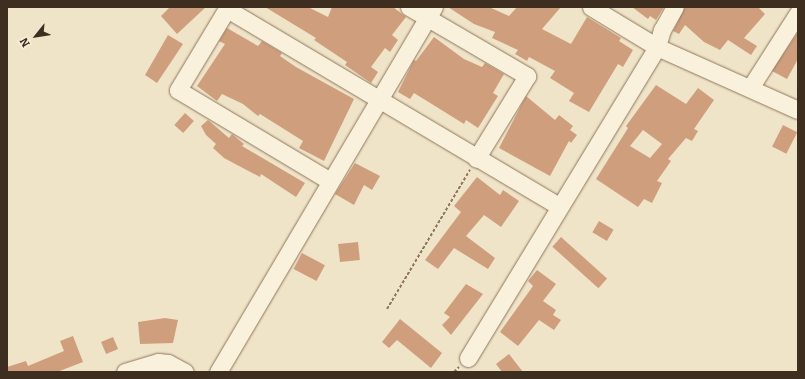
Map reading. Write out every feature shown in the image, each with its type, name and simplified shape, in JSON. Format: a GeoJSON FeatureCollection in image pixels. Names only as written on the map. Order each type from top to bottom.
{"type":"FeatureCollection","features":[{"type":"Feature","properties":{"kind":"street"},"geometry":{"type":"LineString","coordinates":[[409,7],[430,12],[527,76],[476,159]]}},
{"type":"Feature","properties":{"kind":"street"},"geometry":{"type":"LineString","coordinates":[[591,7],[658,47],[798,110]]}},
{"type":"Feature","properties":{"kind":"street"},"geometry":{"type":"LineString","coordinates":[[468,358],[559,206],[658,47],[662,30],[675,7]]}},
{"type":"Feature","properties":{"kind":"street"},"geometry":{"type":"LineString","coordinates":[[330,181],[178,90],[227,8],[476,159],[559,206]]}},
{"type":"Feature","properties":{"kind":"street"},"geometry":{"type":"LineString","coordinates":[[218,372],[430,12]]}},
{"type":"Feature","properties":{"kind":"street"},"geometry":{"type":"LineString","coordinates":[[750,88],[798,13]]}},
{"type":"Feature","properties":{"kind":"street"},"geometry":{"type":"LineString","coordinates":[[125,372],[158,362],[168,363],[185,372]]}},
{"type":"Feature","properties":{"kind":"path"},"geometry":{"type":"LineString","coordinates":[[387,309],[476,159]]}},
{"type":"Feature","properties":{"kind":"building"},"geometry":{"type":"Polygon","coordinates":[[[170,7],[206,7],[177,34],[161,16],[170,7]]]}},
{"type":"Feature","properties":{"kind":"building"},"geometry":{"type":"Polygon","coordinates":[[[265,7],[308,7],[328,17],[332,7],[393,7],[406,17],[392,35],[398,40],[390,52],[385,48],[371,67],[378,72],[371,83],[345,65],[347,62],[314,40],[316,38],[265,7]]]}},
{"type":"Feature","properties":{"kind":"building"},"geometry":{"type":"Polygon","coordinates":[[[448,7],[489,7],[509,16],[517,7],[561,7],[542,29],[571,44],[587,17],[621,38],[619,41],[633,50],[623,67],[618,64],[589,112],[569,101],[574,93],[550,78],[555,71],[529,57],[527,61],[515,54],[518,50],[492,38],[495,32],[474,24],[448,7]]]}},
{"type":"Feature","properties":{"kind":"building"},"geometry":{"type":"Polygon","coordinates":[[[632,7],[664,7],[656,20],[650,16],[648,19],[632,7]]]}},
{"type":"Feature","properties":{"kind":"building"},"geometry":{"type":"Polygon","coordinates":[[[685,7],[758,7],[765,14],[744,38],[757,46],[751,55],[728,40],[720,50],[704,42],[685,25],[679,34],[673,31],[685,7]]]}},
{"type":"Feature","properties":{"kind":"building"},"geometry":{"type":"Polygon","coordinates":[[[227,28],[258,46],[262,41],[282,53],[280,56],[296,67],[354,99],[324,161],[299,148],[303,141],[260,114],[258,116],[243,104],[222,94],[217,101],[197,86],[225,44],[219,41],[227,28]]]}},
{"type":"Feature","properties":{"kind":"building"},"geometry":{"type":"Polygon","coordinates":[[[798,32],[798,59],[787,79],[772,71],[798,32]]]}},
{"type":"Feature","properties":{"kind":"building"},"geometry":{"type":"Polygon","coordinates":[[[168,35],[183,44],[157,83],[145,75],[168,35]]]}},
{"type":"Feature","properties":{"kind":"building"},"geometry":{"type":"Polygon","coordinates":[[[434,37],[464,59],[482,67],[485,63],[504,74],[493,93],[498,96],[478,128],[466,120],[464,124],[414,93],[410,99],[398,92],[414,60],[416,61],[434,37]]]}},
{"type":"Feature","properties":{"kind":"building"},"geometry":{"type":"Polygon","coordinates":[[[656,85],[686,104],[698,88],[714,100],[694,129],[698,131],[692,141],[686,138],[668,159],[671,161],[657,181],[662,183],[652,203],[644,199],[638,207],[596,179],[628,128],[626,126],[656,85]],[[643,130],[630,146],[650,158],[662,144],[643,130]]]}},
{"type":"Feature","properties":{"kind":"building"},"geometry":{"type":"Polygon","coordinates":[[[526,96],[555,120],[559,115],[573,126],[570,130],[577,135],[571,143],[569,141],[550,176],[499,148],[526,96]]]}},
{"type":"Feature","properties":{"kind":"building"},"geometry":{"type":"Polygon","coordinates":[[[185,113],[194,121],[183,133],[174,125],[185,113]]]}},
{"type":"Feature","properties":{"kind":"building"},"geometry":{"type":"Polygon","coordinates":[[[208,120],[229,138],[232,134],[244,144],[242,146],[305,183],[296,197],[261,174],[260,177],[224,158],[213,148],[216,144],[206,135],[201,126],[208,120]]]}},
{"type":"Feature","properties":{"kind":"building"},"geometry":{"type":"Polygon","coordinates":[[[783,125],[797,132],[786,154],[772,146],[783,125]]]}},
{"type":"Feature","properties":{"kind":"building"},"geometry":{"type":"Polygon","coordinates":[[[355,163],[380,176],[372,190],[364,185],[354,205],[335,194],[355,163]]]}},
{"type":"Feature","properties":{"kind":"building"},"geometry":{"type":"Polygon","coordinates":[[[477,177],[500,195],[503,190],[519,201],[501,227],[484,215],[466,236],[495,258],[488,269],[454,248],[438,269],[425,260],[461,212],[454,206],[477,177]]]}},
{"type":"Feature","properties":{"kind":"building"},"geometry":{"type":"Polygon","coordinates":[[[599,221],[614,230],[607,241],[592,232],[599,221]]]}},
{"type":"Feature","properties":{"kind":"building"},"geometry":{"type":"Polygon","coordinates":[[[561,237],[607,278],[598,288],[552,247],[561,237]]]}},
{"type":"Feature","properties":{"kind":"building"},"geometry":{"type":"Polygon","coordinates":[[[358,242],[360,260],[340,262],[338,244],[358,242]]]}},
{"type":"Feature","properties":{"kind":"building"},"geometry":{"type":"Polygon","coordinates":[[[302,253],[325,265],[317,281],[294,269],[302,253]]]}},
{"type":"Feature","properties":{"kind":"building"},"geometry":{"type":"Polygon","coordinates":[[[537,270],[556,284],[543,301],[556,310],[553,315],[561,320],[554,330],[539,320],[518,346],[500,332],[533,286],[528,281],[537,270]]]}},
{"type":"Feature","properties":{"kind":"building"},"geometry":{"type":"Polygon","coordinates":[[[466,284],[483,294],[451,335],[442,325],[450,317],[444,313],[466,284]]]}},
{"type":"Feature","properties":{"kind":"building"},"geometry":{"type":"Polygon","coordinates":[[[165,318],[178,320],[173,343],[140,344],[138,322],[165,318]]]}},
{"type":"Feature","properties":{"kind":"building"},"geometry":{"type":"Polygon","coordinates":[[[400,319],[442,353],[431,368],[397,340],[389,348],[382,342],[400,319]]]}},
{"type":"Feature","properties":{"kind":"building"},"geometry":{"type":"Polygon","coordinates":[[[73,336],[83,362],[57,372],[7,372],[7,367],[26,361],[28,366],[64,351],[60,341],[73,336]]]}},
{"type":"Feature","properties":{"kind":"building"},"geometry":{"type":"Polygon","coordinates":[[[113,337],[118,349],[106,354],[101,342],[113,337]]]}},
{"type":"Feature","properties":{"kind":"building"},"geometry":{"type":"Polygon","coordinates":[[[509,354],[523,372],[502,372],[496,364],[509,354]]]}}]}
